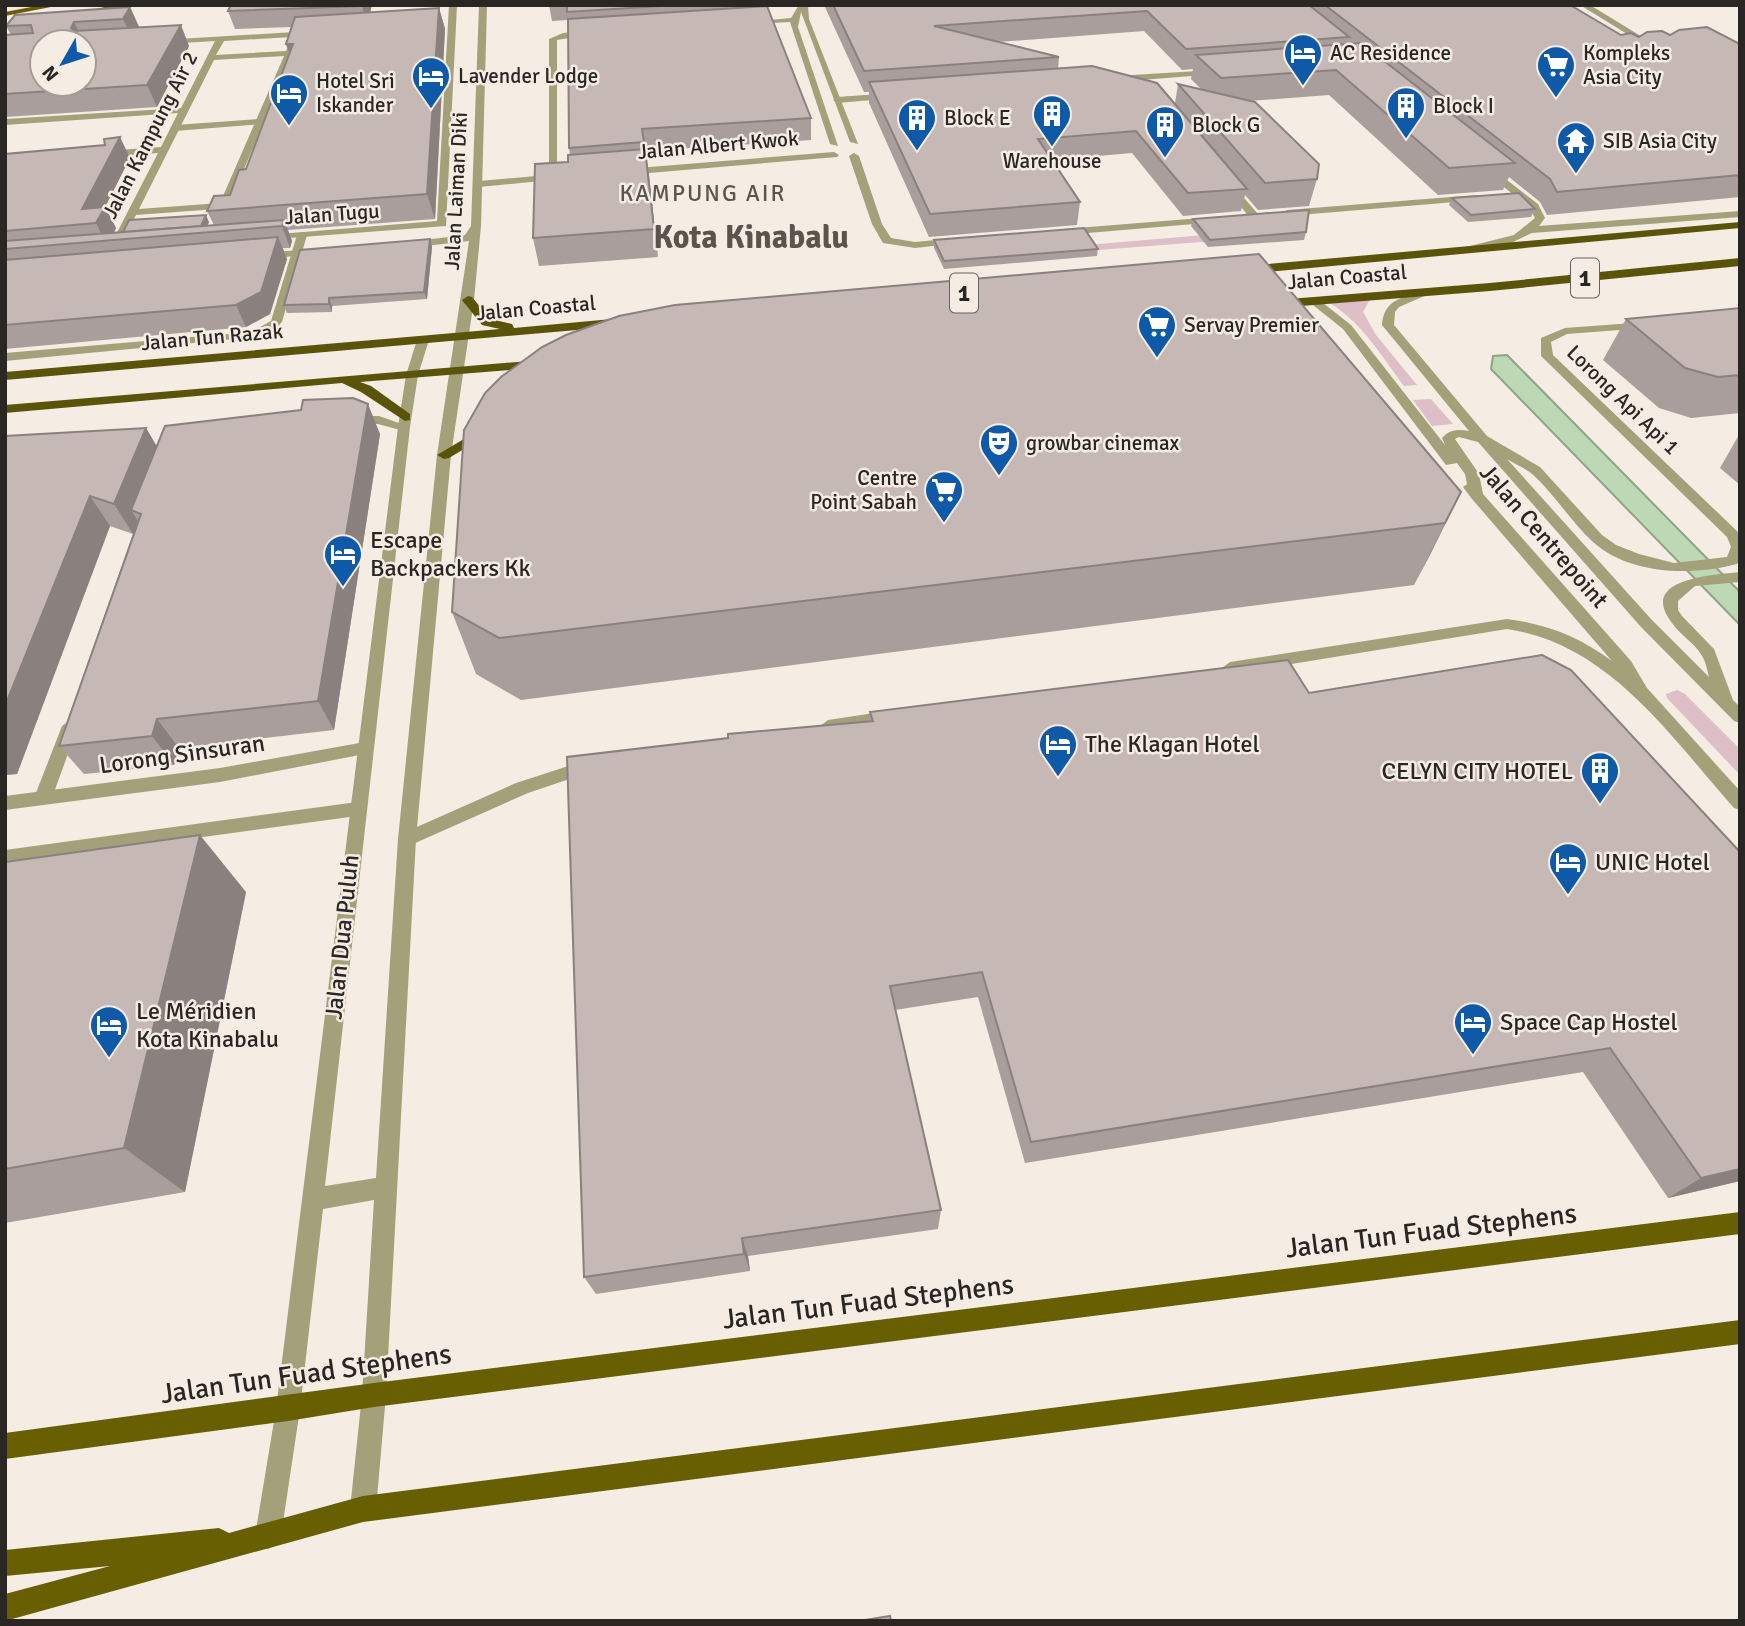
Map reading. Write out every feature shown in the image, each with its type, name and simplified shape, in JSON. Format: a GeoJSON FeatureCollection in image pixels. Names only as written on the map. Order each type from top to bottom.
{"type":"FeatureCollection","features":[{"type":"Feature","properties":{"kind":"highway","name":"Jalan Coastal"},"geometry":{"type":"LineString","coordinates":[[1230,271],[1740,225]]}},
{"type":"Feature","properties":{"kind":"highway","name":"Jalan Coastal"},"geometry":{"type":"LineString","coordinates":[[1258,305],[1740,262]]}},
{"type":"Feature","properties":{"kind":"highway"},"geometry":{"type":"LineString","coordinates":[[468,300],[479,316],[493,325],[601,324]]}},
{"type":"Feature","properties":{"kind":"highway","name":"Jalan Coastal"},"geometry":{"type":"LineString","coordinates":[[424,340],[642,320]]}},
{"type":"Feature","properties":{"kind":"highway","name":"Jalan Tun Razak"},"geometry":{"type":"LineString","coordinates":[[5,376],[424,340]]}},
{"type":"Feature","properties":{"kind":"highway"},"geometry":{"type":"LineString","coordinates":[[5,409],[557,363]]}},
{"type":"Feature","properties":{"kind":"highway"},"geometry":{"type":"LineString","coordinates":[[341,379],[366,389],[405,422]]}},
{"type":"Feature","properties":{"kind":"highway"},"geometry":{"type":"LineString","coordinates":[[444,455],[494,426]]}},
{"type":"Feature","properties":{"kind":"main road"},"geometry":{"type":"LineString","coordinates":[[5,14],[57,5]]}},
{"type":"Feature","properties":{"kind":"main road"},"geometry":{"type":"LineString","coordinates":[[80,13],[125,5]]}},
{"type":"Feature","properties":{"kind":"main road","name":"Jalan Tun Fuad Stephens"},"geometry":{"type":"LineString","coordinates":[[5,1446],[374,1395],[1740,1223]]}},
{"type":"Feature","properties":{"kind":"main road"},"geometry":{"type":"LineString","coordinates":[[5,1608],[363,1509],[1740,1332]]}},
{"type":"Feature","properties":{"kind":"main road"},"geometry":{"type":"LineString","coordinates":[[5,1563],[268,1535]]}},
{"type":"Feature","properties":{"kind":"street","name":"Jalan Laiman Diki"},"geometry":{"type":"LineString","coordinates":[[444,214],[453,5]]}},
{"type":"Feature","properties":{"kind":"street","name":"Jalan Laiman Diki"},"geometry":{"type":"LineString","coordinates":[[463,335],[479,184],[483,5]]}},
{"type":"Feature","properties":{"kind":"street"},"geometry":{"type":"LineString","coordinates":[[793,20],[804,5]]}},
{"type":"Feature","properties":{"kind":"street"},"geometry":{"type":"LineString","coordinates":[[804,5],[805,19],[861,152],[877,224],[887,241],[897,245],[915,245],[967,240]]}},
{"type":"Feature","properties":{"kind":"street"},"geometry":{"type":"LineString","coordinates":[[1584,5],[1620,32],[1662,51]]}},
{"type":"Feature","properties":{"kind":"street"},"geometry":{"type":"LineString","coordinates":[[744,23],[793,20]]}},
{"type":"Feature","properties":{"kind":"street"},"geometry":{"type":"LineString","coordinates":[[793,20],[834,148]]}},
{"type":"Feature","properties":{"kind":"street"},"geometry":{"type":"LineString","coordinates":[[440,24],[451,24]]}},
{"type":"Feature","properties":{"kind":"street"},"geometry":{"type":"LineString","coordinates":[[152,43],[322,32]]}},
{"type":"Feature","properties":{"kind":"street"},"geometry":{"type":"LineString","coordinates":[[552,166],[553,39],[563,34],[596,32]]}},
{"type":"Feature","properties":{"kind":"street"},"geometry":{"type":"LineString","coordinates":[[213,230],[297,34]]}},
{"type":"Feature","properties":{"kind":"street","name":"Jalan Kampung Air 2"},"geometry":{"type":"LineString","coordinates":[[113,250],[221,38]]}},
{"type":"Feature","properties":{"kind":"street"},"geometry":{"type":"LineString","coordinates":[[211,58],[289,53]]}},
{"type":"Feature","properties":{"kind":"street"},"geometry":{"type":"LineString","coordinates":[[1100,80],[1222,72]]}},
{"type":"Feature","properties":{"kind":"street"},"geometry":{"type":"LineString","coordinates":[[1140,78],[1149,88]]}},
{"type":"Feature","properties":{"kind":"street"},"geometry":{"type":"LineString","coordinates":[[837,100],[900,95]]}},
{"type":"Feature","properties":{"kind":"street"},"geometry":{"type":"LineString","coordinates":[[5,122],[185,110]]}},
{"type":"Feature","properties":{"kind":"street"},"geometry":{"type":"LineString","coordinates":[[175,128],[259,122]]}},
{"type":"Feature","properties":{"kind":"street"},"geometry":{"type":"LineString","coordinates":[[834,148],[855,142]]}},
{"type":"Feature","properties":{"kind":"street"},"geometry":{"type":"LineString","coordinates":[[834,148],[861,152]]}},
{"type":"Feature","properties":{"kind":"street","name":"Jalan Albert Kwok"},"geometry":{"type":"LineString","coordinates":[[633,160],[834,148]]}},
{"type":"Feature","properties":{"kind":"street","name":"Jalan Albert Kwok"},"geometry":{"type":"LineString","coordinates":[[614,173],[834,148]]}},
{"type":"Feature","properties":{"kind":"street"},"geometry":{"type":"LineString","coordinates":[[98,155],[164,150]]}},
{"type":"Feature","properties":{"kind":"street"},"geometry":{"type":"LineString","coordinates":[[1475,159],[1534,206],[1540,218],[1531,230]]}},
{"type":"Feature","properties":{"kind":"street"},"geometry":{"type":"LineString","coordinates":[[540,167],[566,165]]}},
{"type":"Feature","properties":{"kind":"street"},"geometry":{"type":"LineString","coordinates":[[478,171],[491,170]]}},
{"type":"Feature","properties":{"kind":"street"},"geometry":{"type":"LineString","coordinates":[[1219,174],[1254,216]]}},
{"type":"Feature","properties":{"kind":"street"},"geometry":{"type":"LineString","coordinates":[[479,184],[573,176]]}},
{"type":"Feature","properties":{"kind":"street"},"geometry":{"type":"LineString","coordinates":[[1504,195],[1517,194]]}},
{"type":"Feature","properties":{"kind":"street"},"geometry":{"type":"LineString","coordinates":[[1282,214],[1490,196]]}},
{"type":"Feature","properties":{"kind":"street"},"geometry":{"type":"LineString","coordinates":[[132,212],[224,206]]}},
{"type":"Feature","properties":{"kind":"street","name":"Jalan Tugu"},"geometry":{"type":"LineString","coordinates":[[248,240],[442,224],[444,214]]}},
{"type":"Feature","properties":{"kind":"street"},"geometry":{"type":"LineString","coordinates":[[1466,250],[1511,239],[1531,230],[1740,214]]}},
{"type":"Feature","properties":{"kind":"street"},"geometry":{"type":"LineString","coordinates":[[1241,217],[1268,215]]}},
{"type":"Feature","properties":{"kind":"street"},"geometry":{"type":"LineString","coordinates":[[1046,234],[1229,218]]}},
{"type":"Feature","properties":{"kind":"street","name":"Jalan Tugu"},"geometry":{"type":"LineString","coordinates":[[391,246],[458,241],[469,238],[476,226]]}},
{"type":"Feature","properties":{"kind":"street"},"geometry":{"type":"LineString","coordinates":[[5,357],[258,333],[276,322],[302,235]]}},
{"type":"Feature","properties":{"kind":"street"},"geometry":{"type":"LineString","coordinates":[[99,251],[126,249]]}},
{"type":"Feature","properties":{"kind":"street","name":"Jalan Tugu"},"geometry":{"type":"LineString","coordinates":[[255,257],[337,250]]}},
{"type":"Feature","properties":{"kind":"street","name":"Jalan Centrepoint"},"geometry":{"type":"LineString","coordinates":[[1430,291],[1395,305],[1389,311],[1388,325],[1484,441],[1646,623],[1740,717]]}},
{"type":"Feature","properties":{"kind":"street","name":"Jalan Centrepoint"},"geometry":{"type":"LineString","coordinates":[[1314,301],[1347,327],[1477,496],[1625,665],[1641,692],[1740,803]]}},
{"type":"Feature","properties":{"kind":"street","name":"Lorong Api Api 1"},"geometry":{"type":"LineString","coordinates":[[1484,441],[1535,470],[1597,538],[1634,558],[1674,568],[1732,561],[1737,554],[1736,536],[1546,356],[1545,340],[1566,331],[1659,324]]}},
{"type":"Feature","properties":{"kind":"street"},"geometry":{"type":"LineString","coordinates":[[363,1509],[374,1395],[407,839],[444,455],[455,371],[463,335]]}},
{"type":"Feature","properties":{"kind":"street","name":"Jalan Dua Puluh"},"geometry":{"type":"LineString","coordinates":[[268,1535],[288,1409],[357,809],[405,422],[412,375],[424,340]]}},
{"type":"Feature","properties":{"kind":"street"},"geometry":{"type":"LineString","coordinates":[[333,421],[405,422]]}},
{"type":"Feature","properties":{"kind":"street"},"geometry":{"type":"LineString","coordinates":[[1477,496],[1472,474],[1448,438],[1464,433],[1484,441]]}},
{"type":"Feature","properties":{"kind":"street"},"geometry":{"type":"LineString","coordinates":[[1726,703],[1710,653],[1677,620],[1671,610],[1671,600],[1691,582],[1740,577]]}},
{"type":"Feature","properties":{"kind":"street"},"geometry":{"type":"LineString","coordinates":[[1209,671],[1507,624],[1527,626],[1569,639],[1596,655],[1641,692]]}},
{"type":"Feature","properties":{"kind":"street"},"geometry":{"type":"LineString","coordinates":[[43,798],[77,707]]}},
{"type":"Feature","properties":{"kind":"street"},"geometry":{"type":"LineString","coordinates":[[812,728],[907,715]]}},
{"type":"Feature","properties":{"kind":"street","name":"Lorong Sinsuran"},"geometry":{"type":"LineString","coordinates":[[5,803],[219,775],[365,748]]}},
{"type":"Feature","properties":{"kind":"street"},"geometry":{"type":"LineString","coordinates":[[407,839],[542,780],[604,761]]}},
{"type":"Feature","properties":{"kind":"street"},"geometry":{"type":"LineString","coordinates":[[5,857],[357,809]]}},
{"type":"Feature","properties":{"kind":"street"},"geometry":{"type":"LineString","coordinates":[[313,1199],[387,1187]]}},
{"type":"Feature","properties":{"kind":"shaded area"},"geometry":{"type":"Polygon","coordinates":[[[1298,227],[1303,234],[995,258],[992,253],[1298,227]]]}},
{"type":"Feature","properties":{"kind":"shaded area"},"geometry":{"type":"Polygon","coordinates":[[[1380,295],[1369,301],[1363,312],[1376,335],[1417,385],[1404,386],[1358,326],[1322,299],[1380,295]]]}},
{"type":"Feature","properties":{"kind":"shaded area"},"geometry":{"type":"Polygon","coordinates":[[[1507,355],[1740,592],[1740,625],[1491,369],[1493,356],[1507,355]]]}},
{"type":"Feature","properties":{"kind":"shaded area"},"geometry":{"type":"Polygon","coordinates":[[[1431,399],[1453,424],[1432,426],[1413,400],[1431,399]]]}},
{"type":"Feature","properties":{"kind":"shaded area"},"geometry":{"type":"Polygon","coordinates":[[[1677,690],[1685,694],[1740,749],[1740,775],[1667,698],[1666,694],[1677,690]]]}},
{"type":"Feature","properties":{"kind":"building"},"geometry":{"type":"Polygon","coordinates":[[[231,5],[362,5],[362,6],[228,11],[231,5]]]}},
{"type":"Feature","properties":{"kind":"building"},"geometry":{"type":"Polygon","coordinates":[[[567,5],[676,5],[567,12],[567,5]]]}},
{"type":"Feature","properties":{"kind":"building"},"geometry":{"type":"Polygon","coordinates":[[[833,5],[1309,5],[1349,37],[1186,49],[1147,11],[934,26],[1059,57],[864,71],[833,5]]]}},
{"type":"Feature","properties":{"kind":"building","name":"Kompleks Asia City"},"geometry":{"type":"Polygon","coordinates":[[[1325,5],[1570,5],[1621,35],[1631,33],[1639,37],[1647,32],[1662,31],[1670,35],[1679,30],[1707,27],[1740,44],[1740,175],[1557,192],[1550,179],[1325,5]]]}},
{"type":"Feature","properties":{"kind":"building"},"geometry":{"type":"Polygon","coordinates":[[[767,6],[811,118],[642,129],[644,142],[569,148],[568,19],[767,6]]]}},
{"type":"Feature","properties":{"kind":"building"},"geometry":{"type":"Polygon","coordinates":[[[130,7],[123,19],[74,22],[71,28],[6,26],[15,15],[130,7]]]}},
{"type":"Feature","properties":{"kind":"building"},"geometry":{"type":"Polygon","coordinates":[[[439,8],[427,194],[207,211],[214,196],[230,195],[239,170],[246,169],[293,44],[286,44],[295,17],[439,8]]]}},
{"type":"Feature","properties":{"kind":"building"},"geometry":{"type":"Polygon","coordinates":[[[181,25],[147,85],[98,88],[98,30],[181,25]]]}},
{"type":"Feature","properties":{"kind":"building"},"geometry":{"type":"Polygon","coordinates":[[[28,33],[28,93],[5,94],[5,35],[28,33]]]}},
{"type":"Feature","properties":{"kind":"building"},"geometry":{"type":"Polygon","coordinates":[[[1361,43],[1515,163],[1449,168],[1336,70],[1221,78],[1196,55],[1361,43]]]}},
{"type":"Feature","properties":{"kind":"building"},"geometry":{"type":"Polygon","coordinates":[[[1092,66],[1157,83],[1247,189],[1188,193],[1136,131],[1038,139],[1080,202],[930,214],[869,82],[1092,66]]]}},
{"type":"Feature","properties":{"kind":"building"},"geometry":{"type":"Polygon","coordinates":[[[1178,84],[1255,102],[1319,164],[1317,179],[1265,183],[1178,84]]]}},
{"type":"Feature","properties":{"kind":"building"},"geometry":{"type":"Polygon","coordinates":[[[120,137],[82,209],[105,207],[96,223],[5,231],[5,154],[105,145],[104,139],[120,137]]]}},
{"type":"Feature","properties":{"kind":"building"},"geometry":{"type":"Polygon","coordinates":[[[645,149],[654,229],[533,238],[535,164],[568,162],[568,155],[645,149]]]}},
{"type":"Feature","properties":{"kind":"building"},"geometry":{"type":"Polygon","coordinates":[[[1519,193],[1535,209],[1471,215],[1452,198],[1519,193]]]}},
{"type":"Feature","properties":{"kind":"building"},"geometry":{"type":"Polygon","coordinates":[[[1309,210],[1306,232],[1210,240],[1193,219],[1309,210]]]}},
{"type":"Feature","properties":{"kind":"building"},"geometry":{"type":"Polygon","coordinates":[[[206,215],[201,226],[123,232],[129,220],[206,215]]]}},
{"type":"Feature","properties":{"kind":"building"},"geometry":{"type":"Polygon","coordinates":[[[284,220],[282,226],[5,249],[5,241],[284,220]]]}},
{"type":"Feature","properties":{"kind":"building"},"geometry":{"type":"Polygon","coordinates":[[[1084,228],[1098,249],[944,261],[934,240],[1084,228]]]}},
{"type":"Feature","properties":{"kind":"building"},"geometry":{"type":"Polygon","coordinates":[[[278,237],[261,292],[236,305],[5,325],[5,260],[278,237]]]}},
{"type":"Feature","properties":{"kind":"building"},"geometry":{"type":"Polygon","coordinates":[[[430,239],[424,292],[329,298],[329,304],[284,305],[300,250],[430,239]]]}},
{"type":"Feature","properties":{"kind":"building","name":"Centre Point Sabah"},"geometry":{"type":"Polygon","coordinates":[[[1259,254],[1461,492],[1445,523],[499,638],[452,612],[464,430],[485,393],[501,377],[542,347],[566,335],[619,316],[675,305],[1259,254]]]}},
{"type":"Feature","properties":{"kind":"building"},"geometry":{"type":"Polygon","coordinates":[[[1740,308],[1740,375],[1718,377],[1685,368],[1626,319],[1740,308]]]}},
{"type":"Feature","properties":{"kind":"building"},"geometry":{"type":"Polygon","coordinates":[[[353,398],[368,404],[318,701],[157,719],[152,736],[59,746],[141,514],[131,510],[165,426],[301,410],[303,400],[353,398]]]}},
{"type":"Feature","properties":{"kind":"building"},"geometry":{"type":"Polygon","coordinates":[[[146,428],[114,504],[90,496],[5,706],[5,436],[146,428]]]}},
{"type":"Feature","properties":{"kind":"building"},"geometry":{"type":"Polygon","coordinates":[[[1542,655],[1571,670],[1740,852],[1740,1169],[1701,1178],[1610,1048],[1031,1142],[982,972],[890,986],[941,1210],[742,1238],[744,1254],[584,1277],[567,757],[728,738],[728,734],[873,721],[870,712],[1288,660],[1309,693],[1542,655]]]}},
{"type":"Feature","properties":{"kind":"building"},"geometry":{"type":"Polygon","coordinates":[[[200,835],[124,1148],[5,1169],[5,862],[200,835]]]}},
{"type":"Feature","properties":{"kind":"building"},"geometry":{"type":"Polygon","coordinates":[[[890,1616],[891,1621],[859,1621],[890,1616]]]}},
{"type":"Feature","properties":{"kind":"place","name":"AC Residence"},"geometry":{"type":"Point","coordinates":[1303,87]}},
{"type":"Feature","properties":{"kind":"place","name":"Kompleks Asia City"},"geometry":{"type":"Point","coordinates":[1556,99]}},
{"type":"Feature","properties":{"kind":"place","name":"Lavender Lodge"},"geometry":{"type":"Point","coordinates":[431,110]}},
{"type":"Feature","properties":{"kind":"place","name":"Hotel Sri Iskander"},"geometry":{"type":"Point","coordinates":[289,127]}},
{"type":"Feature","properties":{"kind":"place","name":"Block I"},"geometry":{"type":"Point","coordinates":[1406,140]}},
{"type":"Feature","properties":{"kind":"place","name":"Warehouse"},"geometry":{"type":"Point","coordinates":[1052,148]}},
{"type":"Feature","properties":{"kind":"place","name":"Block E"},"geometry":{"type":"Point","coordinates":[917,152]}},
{"type":"Feature","properties":{"kind":"place","name":"Block G"},"geometry":{"type":"Point","coordinates":[1165,159]}},
{"type":"Feature","properties":{"kind":"place","name":"SIB Asia City"},"geometry":{"type":"Point","coordinates":[1576,175]}},
{"type":"Feature","properties":{"kind":"place","name":"Servay Premier"},"geometry":{"type":"Point","coordinates":[1157,359]}},
{"type":"Feature","properties":{"kind":"place","name":"growbar cinemax"},"geometry":{"type":"Point","coordinates":[999,477]}},
{"type":"Feature","properties":{"kind":"place","name":"Centre Point Sabah"},"geometry":{"type":"Point","coordinates":[944,524]}},
{"type":"Feature","properties":{"kind":"place","name":"Escape Backpackers Kk"},"geometry":{"type":"Point","coordinates":[343,588]}},
{"type":"Feature","properties":{"kind":"place","name":"The Klagan Hotel"},"geometry":{"type":"Point","coordinates":[1058,778]}},
{"type":"Feature","properties":{"kind":"place","name":"CELYN CITY HOTEL"},"geometry":{"type":"Point","coordinates":[1600,805]}},
{"type":"Feature","properties":{"kind":"place","name":"UNIC Hotel"},"geometry":{"type":"Point","coordinates":[1568,896]}},
{"type":"Feature","properties":{"kind":"place","name":"Space Cap Hostel"},"geometry":{"type":"Point","coordinates":[1473,1056]}},
{"type":"Feature","properties":{"kind":"place","name":"Le Méridien Kota Kinabalu"},"geometry":{"type":"Point","coordinates":[109,1059]}},
{"type":"Feature","properties":{"kind":"district","name":"KAMPUNG AIR"},"geometry":{"type":"Point","coordinates":[703,193]}},
{"type":"Feature","properties":{"kind":"district","name":"Kota Kinabalu"},"geometry":{"type":"Point","coordinates":[751,237]}}]}
